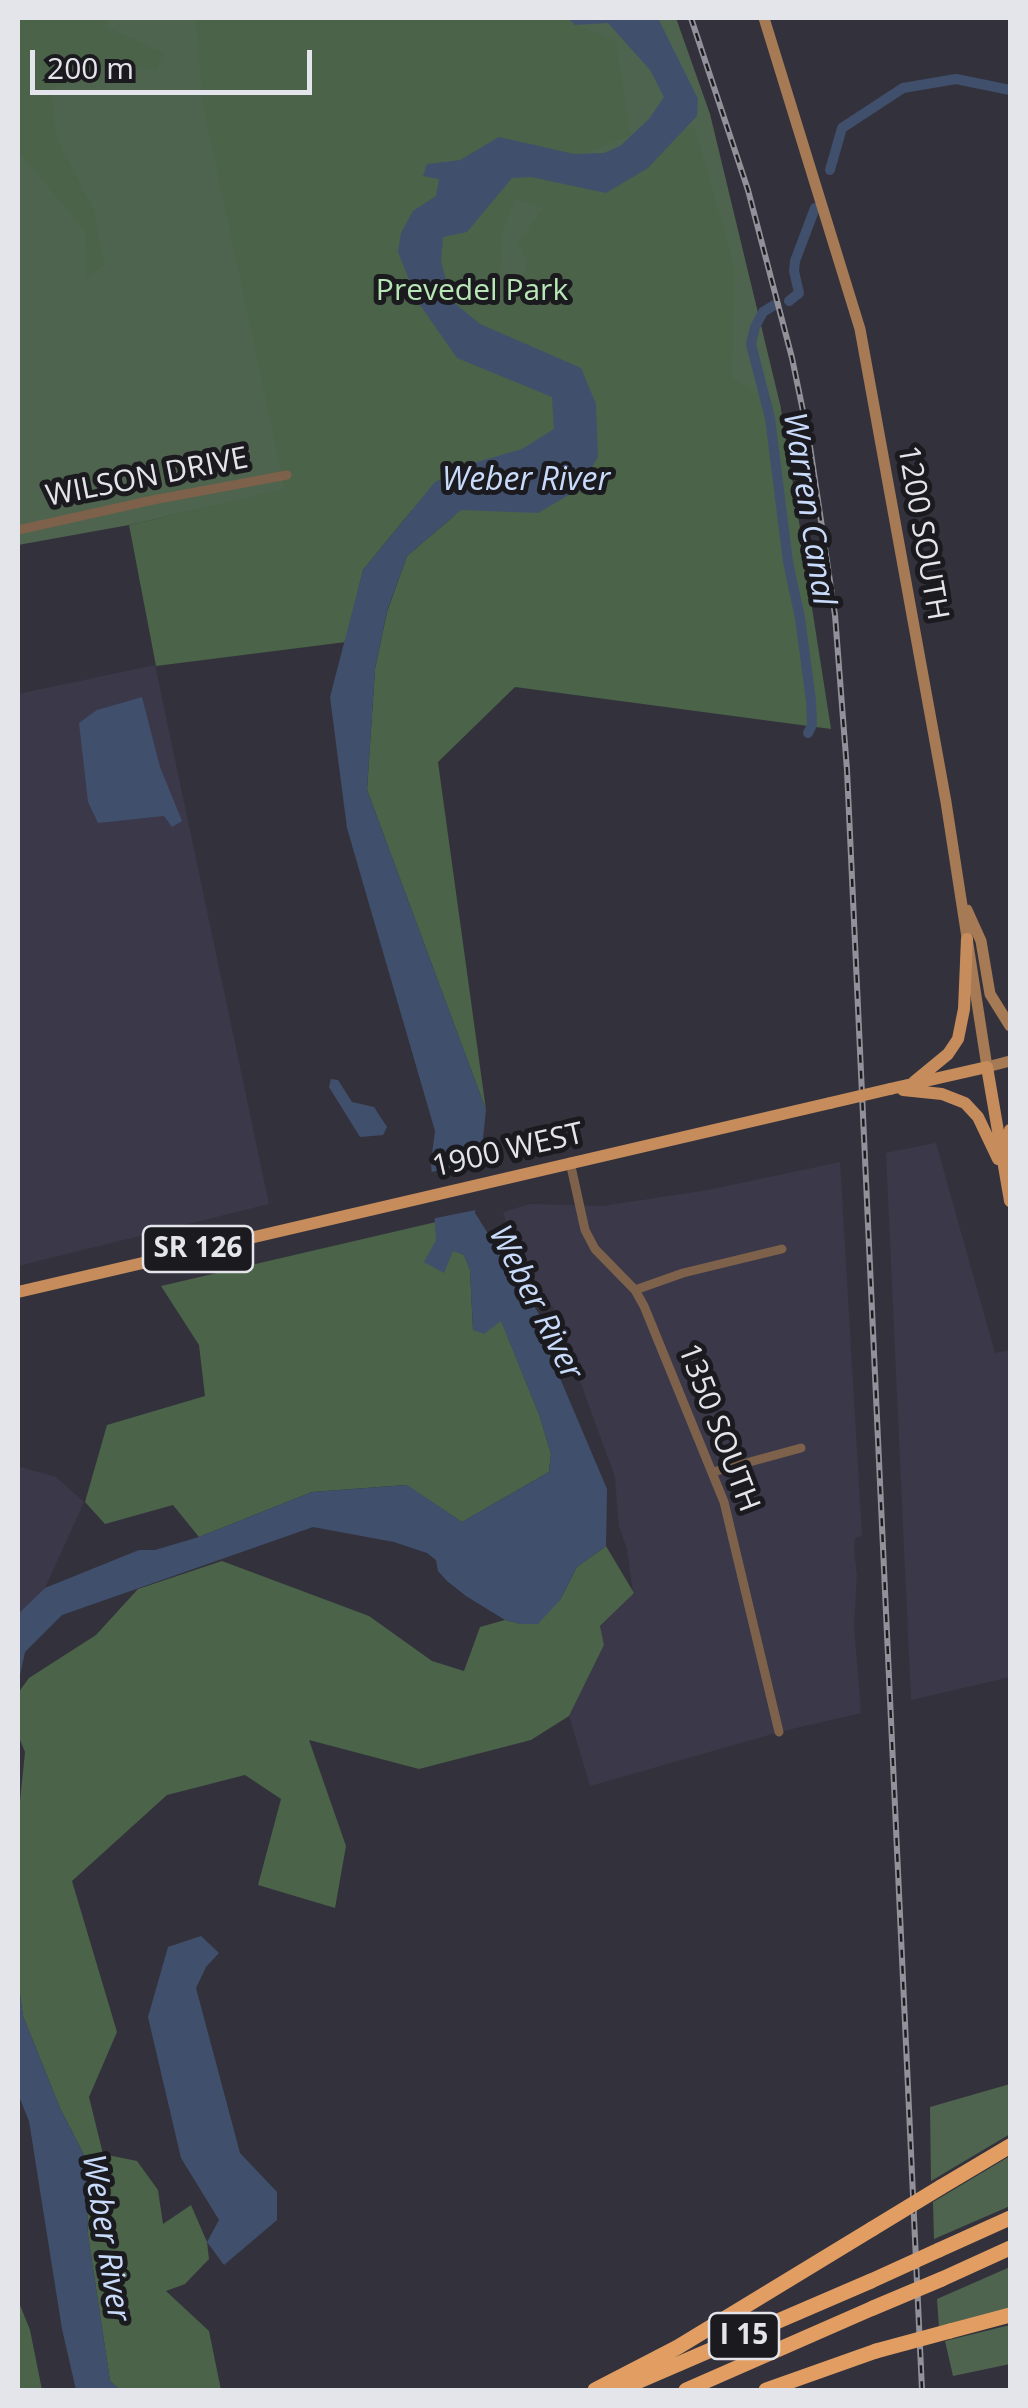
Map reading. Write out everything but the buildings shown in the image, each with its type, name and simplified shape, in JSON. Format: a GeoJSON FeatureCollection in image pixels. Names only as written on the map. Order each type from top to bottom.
{"type":"FeatureCollection","features":[{"type":"Feature","properties":{"kind":"highway"},"geometry":{"type":"LineString","coordinates":[[595,2390],[678,2348],[1010,2146]]}},
{"type":"Feature","properties":{"kind":"highway","name":"I 15"},"geometry":{"type":"LineString","coordinates":[[618,2390],[1010,2218]]}},
{"type":"Feature","properties":{"kind":"highway","name":"I 15"},"geometry":{"type":"LineString","coordinates":[[686,2390],[1010,2248]]}},
{"type":"Feature","properties":{"kind":"highway"},"geometry":{"type":"LineString","coordinates":[[766,2390],[876,2352],[1010,2316]]}},
{"type":"Feature","properties":{"kind":"main road","name":"1200 SOUTH"},"geometry":{"type":"LineString","coordinates":[[764,18],[860,329],[987,1068]]}},
{"type":"Feature","properties":{"kind":"main road"},"geometry":{"type":"LineString","coordinates":[[960,894],[981,941],[990,994],[1010,1026]]}},
{"type":"Feature","properties":{"kind":"main road"},"geometry":{"type":"LineString","coordinates":[[912,1084],[948,1054],[958,1039],[964,1009],[967,939]]}},
{"type":"Feature","properties":{"kind":"main road","name":"1900 WEST"},"geometry":{"type":"LineString","coordinates":[[18,1292],[1010,1062]]}},
{"type":"Feature","properties":{"kind":"main road"},"geometry":{"type":"LineString","coordinates":[[987,1068],[1010,1201]]}},
{"type":"Feature","properties":{"kind":"main road"},"geometry":{"type":"LineString","coordinates":[[890,1090],[942,1094],[965,1103],[978,1117],[1006,1175]]}},
{"type":"Feature","properties":{"kind":"main road"},"geometry":{"type":"LineString","coordinates":[[1006,1175],[1010,1130]]}},
{"type":"Feature","properties":{"kind":"street","name":"WILSON DRIVE"},"geometry":{"type":"LineString","coordinates":[[18,530],[286,475]]}},
{"type":"Feature","properties":{"kind":"street","name":"1350 SOUTH"},"geometry":{"type":"LineString","coordinates":[[570,1162],[585,1230],[596,1249],[635,1290],[713,1472],[729,1521],[779,1732]]}},
{"type":"Feature","properties":{"kind":"street"},"geometry":{"type":"LineString","coordinates":[[635,1290],[683,1273],[782,1249]]}},
{"type":"Feature","properties":{"kind":"street"},"geometry":{"type":"LineString","coordinates":[[713,1472],[801,1448]]}},
{"type":"Feature","properties":{"kind":"shaded area"},"geometry":{"type":"Polygon","coordinates":[[[155,665],[269,1204],[18,1266],[18,694],[155,665]]]}},
{"type":"Feature","properties":{"kind":"shaded area"},"geometry":{"type":"Polygon","coordinates":[[[936,1143],[995,1353],[1010,1350],[1010,1677],[911,1700],[886,1153],[936,1143]]]}},
{"type":"Feature","properties":{"kind":"shaded area"},"geometry":{"type":"Polygon","coordinates":[[[840,1162],[862,1536],[855,1538],[854,1551],[854,1625],[861,1713],[590,1786],[569,1716],[604,1645],[600,1627],[633,1593],[627,1549],[619,1527],[615,1477],[553,1307],[543,1301],[519,1261],[503,1212],[530,1204],[603,1206],[708,1190],[840,1162]]]}},
{"type":"Feature","properties":{"kind":"shaded area"},"geometry":{"type":"Polygon","coordinates":[[[18,1466],[56,1477],[84,1502],[45,1588],[18,1614],[18,1466]]]}},
{"type":"Feature","properties":{"kind":"green space","name":"Prevedel Park"},"geometry":{"type":"Polygon","coordinates":[[[18,18],[676,18],[710,114],[780,404],[807,572],[285,490],[18,545],[18,18]]]}},
{"type":"Feature","properties":{"kind":"green space"},"geometry":{"type":"Polygon","coordinates":[[[18,18],[109,18],[104,26],[163,53],[157,69],[103,66],[50,88],[56,136],[94,211],[104,264],[87,278],[85,231],[18,151],[18,18]]]}},
{"type":"Feature","properties":{"kind":"green space"},"geometry":{"type":"Polygon","coordinates":[[[196,18],[568,18],[575,25],[616,41],[630,135],[588,153],[574,154],[499,137],[460,160],[445,160],[436,196],[413,211],[457,358],[552,397],[554,429],[522,449],[477,462],[435,482],[363,570],[346,642],[156,666],[129,525],[285,489],[203,104],[196,18]]]}},
{"type":"Feature","properties":{"kind":"green space"},"geometry":{"type":"Polygon","coordinates":[[[683,128],[695,129],[734,265],[732,378],[780,404],[831,729],[515,687],[438,762],[486,1110],[367,790],[375,669],[387,612],[407,556],[461,510],[538,513],[581,368],[480,324],[451,299],[441,261],[443,237],[467,232],[512,178],[531,177],[606,193],[648,168],[683,128]],[[515,199],[502,231],[498,305],[522,287],[527,261],[518,243],[543,208],[515,199]]]}},
{"type":"Feature","properties":{"kind":"green space"},"geometry":{"type":"Polygon","coordinates":[[[436,1222],[436,1240],[464,1255],[470,1270],[473,1330],[501,1320],[540,1417],[551,1454],[549,1472],[462,1522],[406,1485],[312,1492],[199,1537],[173,1505],[105,1524],[85,1502],[107,1425],[205,1396],[199,1345],[161,1286],[436,1222]]]}},
{"type":"Feature","properties":{"kind":"green space"},"geometry":{"type":"Polygon","coordinates":[[[606,1546],[634,1593],[600,1626],[604,1645],[569,1716],[531,1740],[419,1769],[309,1740],[346,1846],[335,1908],[258,1885],[281,1799],[245,1775],[167,1795],[72,1881],[117,2032],[89,2097],[103,2154],[137,2161],[158,2190],[163,2224],[191,2205],[207,2242],[209,2259],[185,2284],[166,2291],[209,2331],[221,2390],[120,2390],[110,2381],[88,2235],[85,2157],[60,2108],[23,2016],[18,1979],[18,1821],[25,1752],[18,1735],[18,1693],[29,1678],[96,1635],[138,1589],[222,1561],[369,1616],[432,1661],[464,1671],[480,1627],[505,1620],[521,1624],[560,1600],[577,1567],[606,1546]]]}},
{"type":"Feature","properties":{"kind":"green space"},"geometry":{"type":"Polygon","coordinates":[[[1010,2084],[1010,2134],[931,2181],[930,2107],[1010,2084]]]}},
{"type":"Feature","properties":{"kind":"green space"},"geometry":{"type":"Polygon","coordinates":[[[1010,2156],[1010,2206],[934,2239],[933,2202],[1010,2156]]]}},
{"type":"Feature","properties":{"kind":"green space"},"geometry":{"type":"Polygon","coordinates":[[[1010,2267],[1010,2310],[939,2327],[937,2299],[1010,2267]]]}},
{"type":"Feature","properties":{"kind":"green space"},"geometry":{"type":"Polygon","coordinates":[[[20,2305],[30,2330],[42,2390],[18,2390],[20,2305]]]}},
{"type":"Feature","properties":{"kind":"green space"},"geometry":{"type":"Polygon","coordinates":[[[1010,2325],[1010,2364],[953,2376],[945,2341],[1010,2325]]]}},
{"type":"Feature","properties":{"kind":"water","name":"Weber River"},"geometry":{"type":"Polygon","coordinates":[[[568,18],[658,18],[698,99],[697,116],[648,168],[606,193],[531,177],[512,178],[467,232],[443,237],[441,261],[451,300],[480,324],[581,368],[596,404],[598,457],[579,489],[538,513],[461,510],[407,556],[387,611],[375,669],[367,790],[486,1110],[475,1213],[544,1322],[551,1357],[607,1489],[606,1546],[577,1567],[560,1600],[538,1624],[521,1624],[505,1620],[466,1596],[447,1581],[438,1571],[436,1560],[427,1553],[394,1542],[313,1527],[62,1615],[25,1652],[18,1684],[18,1614],[45,1588],[139,1550],[155,1550],[199,1537],[312,1492],[407,1485],[462,1522],[549,1472],[551,1454],[540,1417],[501,1321],[484,1334],[473,1330],[470,1270],[464,1255],[453,1251],[444,1273],[424,1262],[436,1240],[431,1162],[435,1131],[347,828],[330,697],[363,570],[435,482],[477,462],[522,449],[554,429],[552,397],[457,358],[418,302],[398,252],[401,233],[413,211],[436,196],[439,179],[423,176],[427,164],[460,160],[499,137],[574,154],[604,153],[620,146],[649,119],[664,97],[650,70],[608,23],[575,25],[568,18]]]}},
{"type":"Feature","properties":{"kind":"water"},"geometry":{"type":"Polygon","coordinates":[[[142,697],[160,767],[182,821],[172,827],[164,816],[98,823],[88,802],[79,723],[97,710],[142,697]]]}},
{"type":"Feature","properties":{"kind":"water"},"geometry":{"type":"Polygon","coordinates":[[[331,1079],[338,1080],[352,1102],[374,1107],[387,1127],[383,1135],[360,1137],[329,1087],[331,1079]]]}},
{"type":"Feature","properties":{"kind":"water"},"geometry":{"type":"Polygon","coordinates":[[[201,1936],[219,1953],[206,1967],[196,1988],[240,2153],[277,2192],[277,2220],[224,2265],[207,2242],[219,2220],[181,2158],[148,2017],[168,1947],[201,1936]]]}},
{"type":"Feature","properties":{"kind":"water"},"geometry":{"type":"Polygon","coordinates":[[[18,1979],[23,2016],[60,2108],[85,2157],[88,2235],[110,2381],[120,2390],[76,2390],[62,2329],[29,2121],[18,2094],[18,1979]]]}},
{"type":"Feature","properties":{"kind":"pier"},"geometry":{"type":"Polygon","coordinates":[[[486,1160],[481,1209],[431,1219],[427,1173],[486,1160]]]}},
{"type":"Feature","properties":{"kind":"waterway","name":"Warren Canal"},"geometry":{"type":"LineString","coordinates":[[830,170],[842,128],[903,88],[956,79],[1010,90]]}},
{"type":"Feature","properties":{"kind":"waterway","name":"Warren Canal"},"geometry":{"type":"LineString","coordinates":[[789,301],[799,293],[795,261],[815,208]]}},
{"type":"Feature","properties":{"kind":"waterway","name":"Warren Canal"},"geometry":{"type":"LineString","coordinates":[[776,304],[763,312],[751,344],[770,418],[788,562],[800,618],[811,701],[812,725],[808,733]]}},
{"type":"Feature","properties":{"kind":"railway"},"geometry":{"type":"LineString","coordinates":[[691,18],[748,190],[792,358],[809,440],[835,615],[847,770],[922,2390]]}}]}
